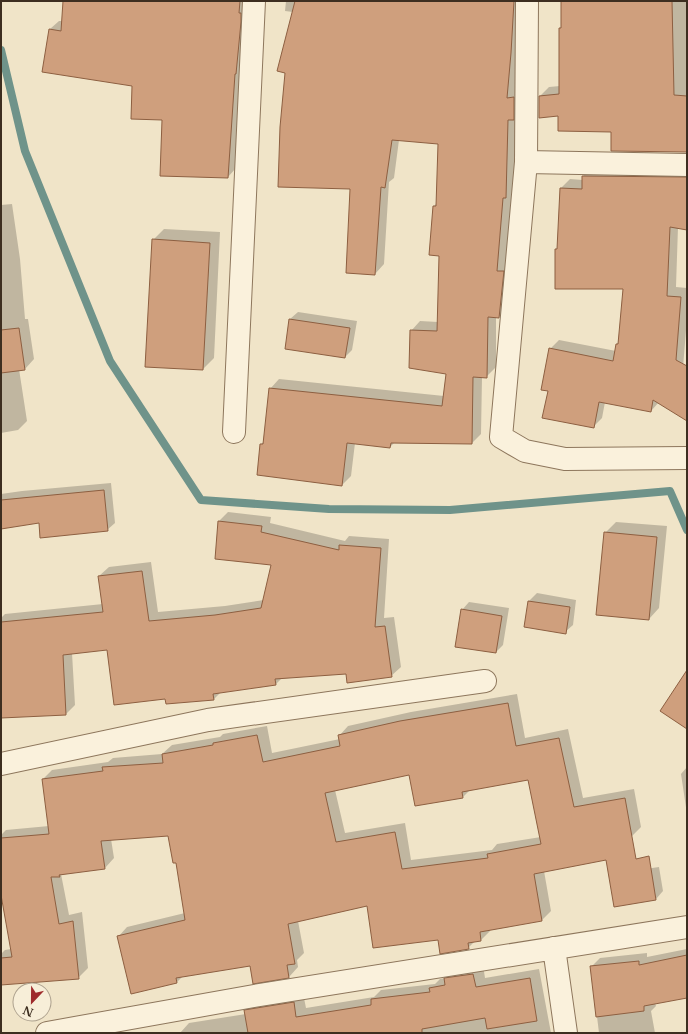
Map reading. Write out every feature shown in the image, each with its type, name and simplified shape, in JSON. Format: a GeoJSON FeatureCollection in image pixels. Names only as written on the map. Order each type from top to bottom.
{"type":"FeatureCollection","features":[{"type":"Feature","properties":{"kind":"street"},"geometry":{"type":"LineString","coordinates":[[234,432],[254,1]]}},
{"type":"Feature","properties":{"kind":"street"},"geometry":{"type":"LineString","coordinates":[[527,1],[526,162],[501,437],[526,451],[565,459],[687,458]]}},
{"type":"Feature","properties":{"kind":"street"},"geometry":{"type":"LineString","coordinates":[[526,162],[687,165]]}},
{"type":"Feature","properties":{"kind":"street"},"geometry":{"type":"LineString","coordinates":[[1,764],[208,720],[485,681]]}},
{"type":"Feature","properties":{"kind":"street"},"geometry":{"type":"LineString","coordinates":[[47,1033],[254,996],[687,927]]}},
{"type":"Feature","properties":{"kind":"street"},"geometry":{"type":"LineString","coordinates":[[554,948],[566,1033]]}},
{"type":"Feature","properties":{"kind":"building"},"geometry":{"type":"Polygon","coordinates":[[[63,1],[240,1],[239,13],[241,13],[241,22],[235,74],[228,178],[160,176],[162,120],[131,119],[132,86],[42,72],[49,29],[61,31],[63,1]]]}},
{"type":"Feature","properties":{"kind":"building"},"geometry":{"type":"Polygon","coordinates":[[[295,1],[514,1],[507,98],[514,97],[514,120],[508,120],[506,198],[503,198],[497,271],[504,271],[499,318],[488,317],[487,378],[473,377],[472,444],[391,443],[390,448],[347,443],[342,486],[257,475],[260,444],[263,444],[269,388],[442,406],[446,374],[409,368],[410,330],[437,331],[439,256],[429,255],[433,206],[436,206],[438,144],[392,140],[385,188],[381,187],[375,275],[346,273],[350,189],[278,187],[280,127],[285,73],[277,71],[295,1]]]}},
{"type":"Feature","properties":{"kind":"building"},"geometry":{"type":"Polygon","coordinates":[[[561,1],[672,1],[674,95],[687,96],[687,152],[611,151],[611,132],[558,131],[558,116],[539,118],[539,96],[559,94],[559,28],[561,28],[561,1]]]}},
{"type":"Feature","properties":{"kind":"building"},"geometry":{"type":"Polygon","coordinates":[[[582,176],[687,177],[687,230],[670,227],[667,296],[681,297],[676,360],[687,366],[687,421],[653,400],[651,412],[599,402],[594,428],[542,418],[548,391],[541,390],[549,348],[613,361],[616,344],[618,344],[623,289],[555,289],[555,249],[557,249],[560,188],[582,189],[582,176]]]}},
{"type":"Feature","properties":{"kind":"building"},"geometry":{"type":"Polygon","coordinates":[[[152,239],[210,243],[203,370],[145,367],[152,239]]]}},
{"type":"Feature","properties":{"kind":"building"},"geometry":{"type":"Polygon","coordinates":[[[289,319],[350,328],[345,358],[285,349],[289,319]]]}},
{"type":"Feature","properties":{"kind":"building"},"geometry":{"type":"Polygon","coordinates":[[[19,328],[25,370],[1,373],[1,330],[19,328]]]}},
{"type":"Feature","properties":{"kind":"building"},"geometry":{"type":"Polygon","coordinates":[[[104,490],[108,531],[40,538],[39,523],[1,529],[1,500],[104,490]]]}},
{"type":"Feature","properties":{"kind":"building"},"geometry":{"type":"Polygon","coordinates":[[[218,521],[262,526],[261,532],[339,550],[339,545],[381,548],[375,627],[385,626],[392,677],[347,683],[346,674],[275,679],[276,685],[213,694],[214,700],[166,704],[165,699],[114,705],[107,650],[63,655],[66,715],[1,718],[1,622],[103,612],[98,576],[142,571],[149,621],[215,615],[261,608],[271,565],[215,559],[218,521]]]}},
{"type":"Feature","properties":{"kind":"building"},"geometry":{"type":"Polygon","coordinates":[[[604,532],[657,537],[649,620],[596,615],[604,532]]]}},
{"type":"Feature","properties":{"kind":"building"},"geometry":{"type":"Polygon","coordinates":[[[528,601],[570,607],[566,634],[524,627],[528,601]]]}},
{"type":"Feature","properties":{"kind":"building"},"geometry":{"type":"Polygon","coordinates":[[[461,609],[502,616],[496,653],[455,647],[461,609]]]}},
{"type":"Feature","properties":{"kind":"building"},"geometry":{"type":"Polygon","coordinates":[[[687,670],[687,729],[660,711],[687,670]]]}},
{"type":"Feature","properties":{"kind":"building"},"geometry":{"type":"Polygon","coordinates":[[[508,703],[516,746],[559,738],[574,807],[625,798],[636,859],[649,856],[656,900],[614,907],[606,860],[534,874],[542,921],[480,932],[481,941],[468,943],[469,949],[440,954],[438,940],[373,948],[367,906],[288,924],[295,964],[287,965],[289,978],[253,984],[250,966],[176,978],[177,983],[131,994],[117,936],[185,920],[176,863],[173,863],[168,836],[101,841],[105,869],[59,875],[60,877],[51,877],[59,924],[73,921],[79,979],[40,982],[12,982],[12,984],[1,985],[1,958],[12,957],[1,895],[1,838],[49,834],[42,779],[103,771],[102,767],[163,763],[162,754],[257,735],[263,762],[340,746],[338,735],[400,721],[508,703]],[[409,775],[325,793],[336,842],[395,832],[402,869],[488,858],[487,854],[541,844],[528,780],[462,792],[463,798],[415,806],[409,775]]]}},
{"type":"Feature","properties":{"kind":"building"},"geometry":{"type":"Polygon","coordinates":[[[687,955],[687,998],[644,1006],[644,1011],[596,1017],[590,966],[639,961],[639,965],[687,955]]]}},
{"type":"Feature","properties":{"kind":"building"},"geometry":{"type":"Polygon","coordinates":[[[473,974],[476,987],[530,978],[537,1021],[487,1029],[485,1018],[422,1029],[422,1033],[248,1033],[244,1010],[294,1002],[296,1017],[371,1005],[371,999],[430,992],[429,988],[445,985],[444,978],[473,974]]]}},
{"type":"Feature","properties":{"kind":"waterway"},"geometry":{"type":"LineString","coordinates":[[1,50],[25,151],[110,361],[201,500],[329,509],[450,510],[670,491],[687,530]]}}]}
